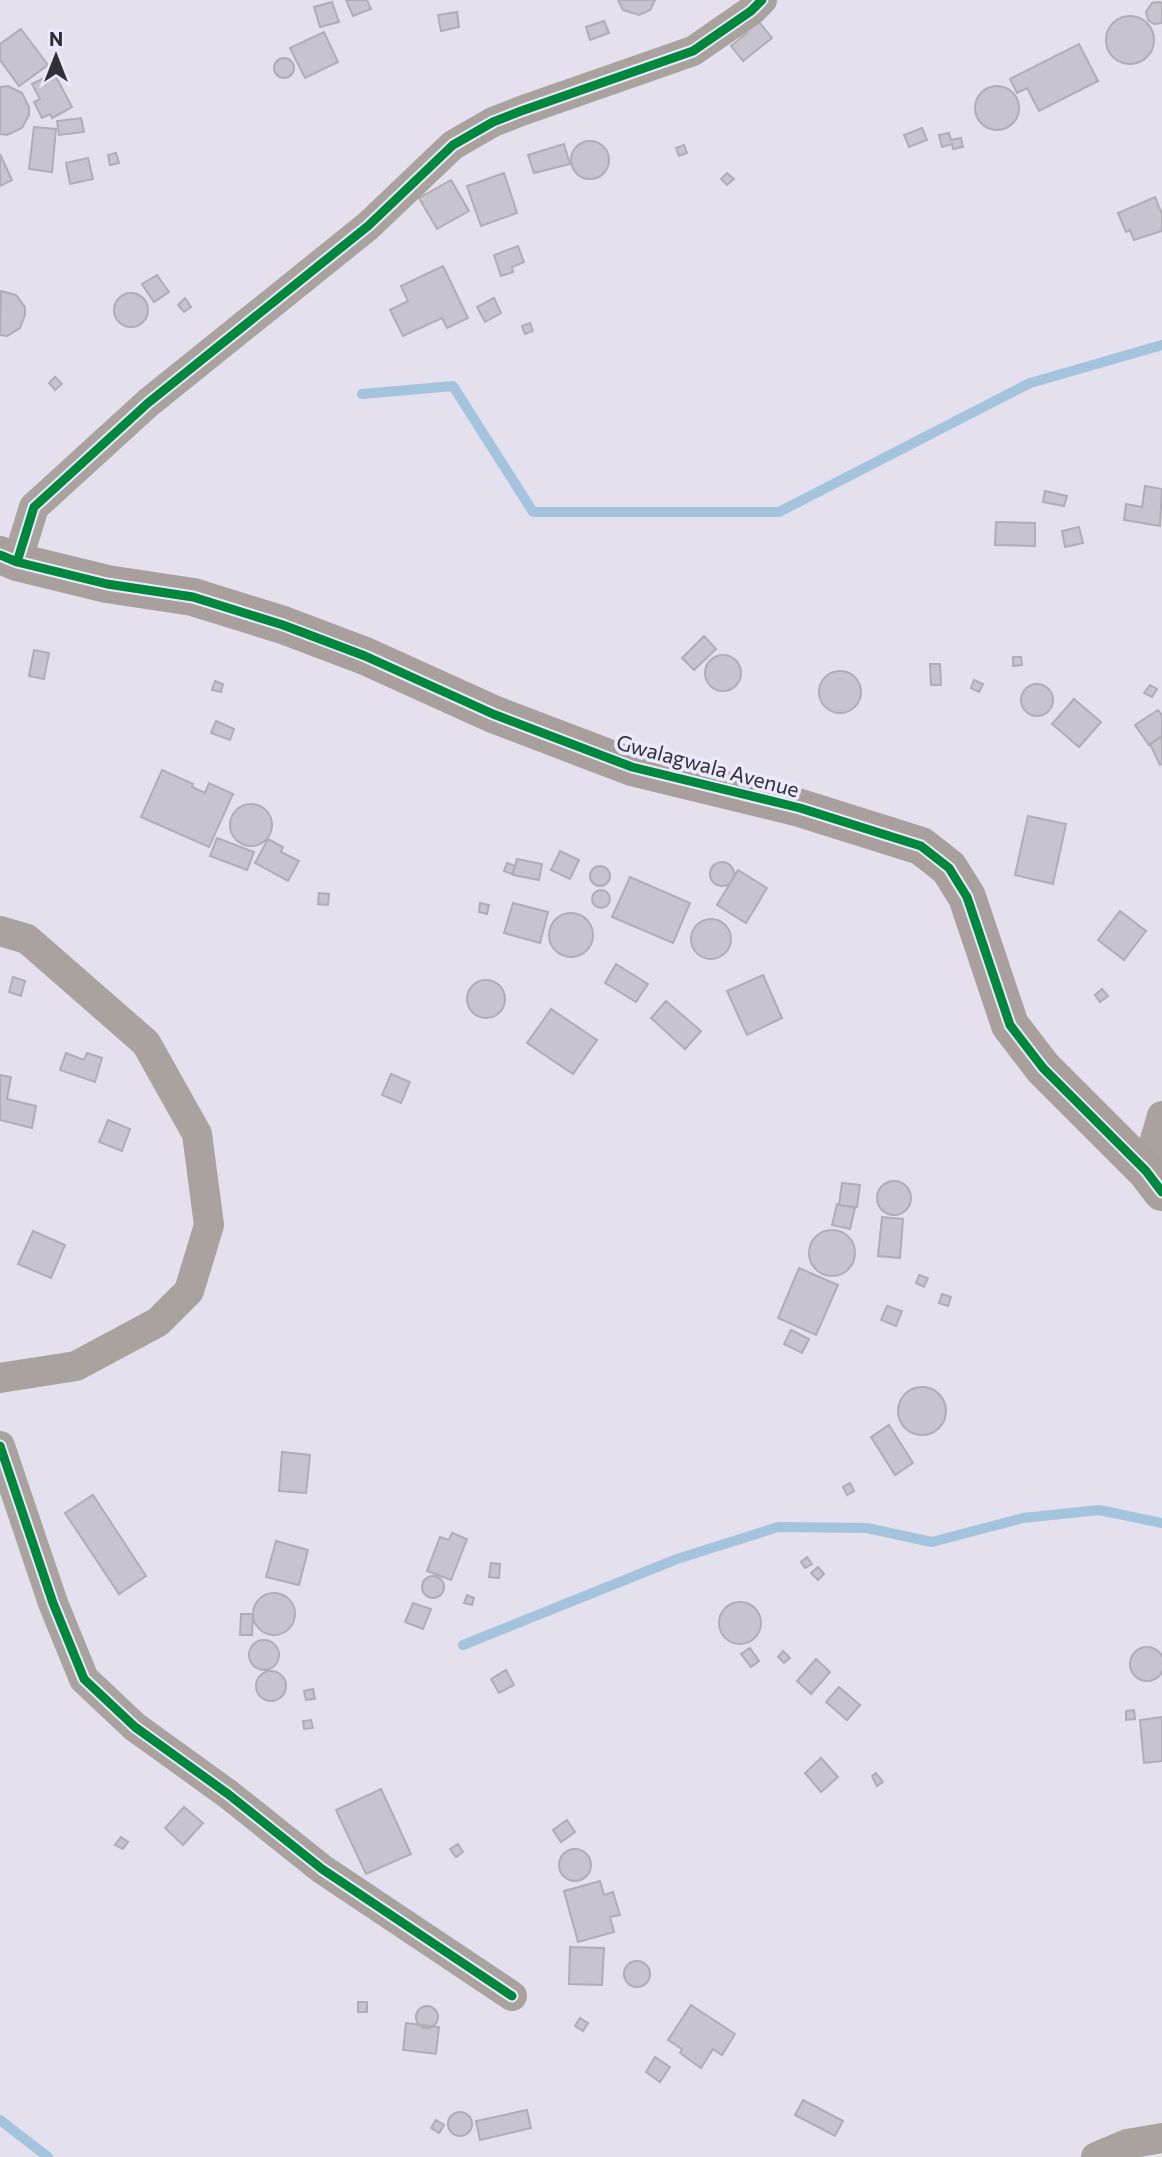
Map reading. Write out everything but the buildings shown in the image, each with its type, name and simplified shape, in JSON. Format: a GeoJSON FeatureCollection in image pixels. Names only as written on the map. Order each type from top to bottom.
{"type":"FeatureCollection","features":[{"type":"Feature","properties":{"kind":"street"},"geometry":{"type":"LineString","coordinates":[[8,558],[34,507],[148,403],[368,226],[453,145],[511,114],[692,51],[751,11],[762,0]]}},
{"type":"Feature","properties":{"kind":"street","name":"Gwalagwala Avenue"},"geometry":{"type":"LineString","coordinates":[[8,558],[107,584],[192,597],[283,625],[365,656],[493,714],[632,767],[800,808],[921,845],[949,868],[967,897],[1010,1025],[1042,1068],[1154,1182]]}},
{"type":"Feature","properties":{"kind":"street"},"geometry":{"type":"LineString","coordinates":[[0,931],[27,939],[146,1043],[197,1134],[209,1225],[189,1291],[158,1322],[76,1366],[0,1378]]}},
{"type":"Feature","properties":{"kind":"street"},"geometry":{"type":"LineString","coordinates":[[1154,1182],[1162,1116]]}},
{"type":"Feature","properties":{"kind":"street"},"geometry":{"type":"LineString","coordinates":[[0,1446],[53,1603],[84,1679],[135,1727],[228,1794],[322,1869],[512,1996]]}},
{"type":"Feature","properties":{"kind":"street"},"geometry":{"type":"LineString","coordinates":[[1096,2157],[1128,2144],[1162,2138]]}},
{"type":"Feature","properties":{"kind":"waterway"},"geometry":{"type":"LineString","coordinates":[[362,394],[453,386],[533,512],[779,512],[1030,383],[1162,345]]}},
{"type":"Feature","properties":{"kind":"waterway"},"geometry":{"type":"LineString","coordinates":[[463,1645],[677,1559],[778,1527],[867,1528],[932,1542],[1023,1518],[1099,1510],[1162,1523]]}},
{"type":"Feature","properties":{"kind":"waterway"},"geometry":{"type":"LineString","coordinates":[[0,2120],[48,2157]]}},
{"type":"Feature","properties":{"kind":"cycle path"},"geometry":{"type":"LineString","coordinates":[[17,562],[34,507],[148,403],[368,226],[453,145],[493,122],[521,111],[693,51],[751,11],[762,0]]}},
{"type":"Feature","properties":{"kind":"cycle path"},"geometry":{"type":"LineString","coordinates":[[0,555],[17,562],[107,584],[193,597],[283,625],[365,656],[493,714],[632,767],[800,808],[921,846],[949,868],[967,897],[1010,1025],[1043,1068],[1146,1171],[1162,1192]]}},
{"type":"Feature","properties":{"kind":"cycle path"},"geometry":{"type":"LineString","coordinates":[[0,1446],[53,1603],[84,1679],[135,1727],[228,1794],[322,1869],[512,1996]]}}]}
